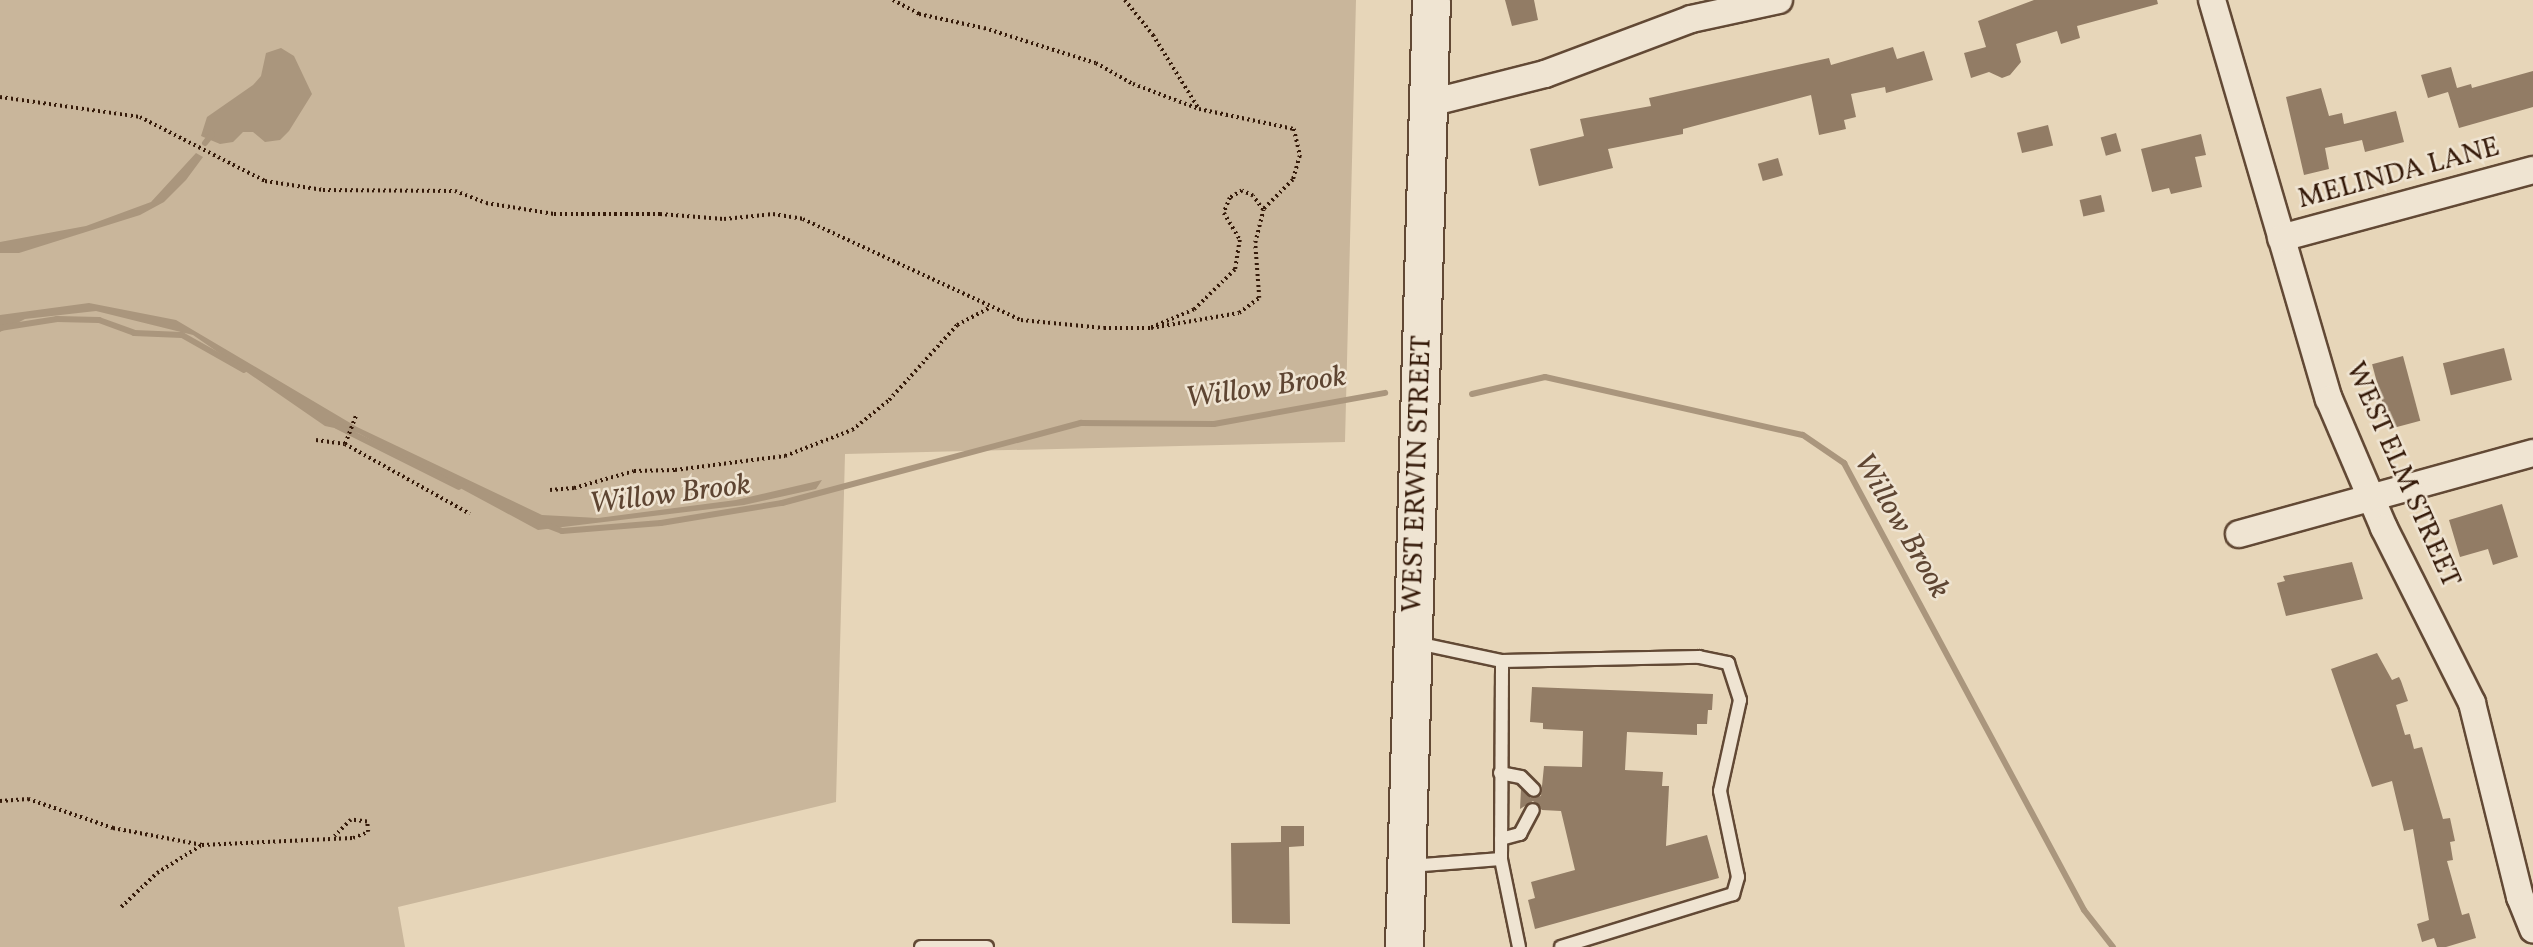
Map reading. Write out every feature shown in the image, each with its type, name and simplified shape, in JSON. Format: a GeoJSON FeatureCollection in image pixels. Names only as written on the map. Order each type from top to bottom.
{"type":"FeatureCollection","features":[{"type":"Feature","properties":{"kind":"main road","name":"WEST ERWIN STREET"},"geometry":{"type":"LineString","coordinates":[[1404,947],[1431,0]]}},
{"type":"Feature","properties":{"kind":"street"},"geometry":{"type":"LineString","coordinates":[[1430,103],[1545,74],[1691,19],[1779,0]]}},
{"type":"Feature","properties":{"kind":"street","name":"WEST ELM STREET"},"geometry":{"type":"LineString","coordinates":[[2212,0],[2329,399],[2371,496],[2472,703],[2520,897],[2533,930]]}},
{"type":"Feature","properties":{"kind":"street","name":"MELINDA LANE"},"geometry":{"type":"LineString","coordinates":[[2281,238],[2533,170]]}},
{"type":"Feature","properties":{"kind":"street"},"geometry":{"type":"LineString","coordinates":[[2239,534],[2533,453]]}},
{"type":"Feature","properties":{"kind":"lane"},"geometry":{"type":"LineString","coordinates":[[1413,642],[1502,661],[1699,657],[1728,663],[1737,682],[1736,725],[1720,791],[1738,877],[1733,894],[1561,947]]}},
{"type":"Feature","properties":{"kind":"lane"},"geometry":{"type":"LineString","coordinates":[[1502,661],[1501,859],[1519,947]]}},
{"type":"Feature","properties":{"kind":"lane"},"geometry":{"type":"LineString","coordinates":[[1500,774],[1521,777],[1534,790]]}},
{"type":"Feature","properties":{"kind":"lane"},"geometry":{"type":"LineString","coordinates":[[1501,839],[1520,834],[1529,824],[1533,810]]}},
{"type":"Feature","properties":{"kind":"lane"},"geometry":{"type":"LineString","coordinates":[[1407,866],[1501,859]]}},
{"type":"Feature","properties":{"kind":"lane"},"geometry":{"type":"LineString","coordinates":[[921,947],[987,947]]}},
{"type":"Feature","properties":{"kind":"path"},"geometry":{"type":"LineString","coordinates":[[0,97],[139,117],[265,181],[323,190],[455,191],[486,203],[554,214],[660,214],[724,219],[773,214],[803,219],[1021,320],[1151,328],[1239,313],[1259,298],[1255,243],[1263,210],[1293,180],[1300,156],[1294,129],[1199,110],[1133,84],[1096,63],[984,28],[919,14],[893,0]]}},
{"type":"Feature","properties":{"kind":"path"},"geometry":{"type":"LineString","coordinates":[[1125,0],[1153,35],[1199,110]]}},
{"type":"Feature","properties":{"kind":"path"},"geometry":{"type":"LineString","coordinates":[[1151,328],[1194,310],[1235,270],[1240,240],[1224,213],[1230,198],[1242,191],[1263,210]]}},
{"type":"Feature","properties":{"kind":"path"},"geometry":{"type":"LineString","coordinates":[[550,489],[574,488],[634,471],[675,470],[785,456],[852,430],[889,400],[957,325],[990,307]]}},
{"type":"Feature","properties":{"kind":"path"},"geometry":{"type":"LineString","coordinates":[[345,444],[356,416]]}},
{"type":"Feature","properties":{"kind":"path"},"geometry":{"type":"LineString","coordinates":[[316,440],[345,444],[470,514]]}},
{"type":"Feature","properties":{"kind":"path"},"geometry":{"type":"LineString","coordinates":[[0,801],[28,799],[113,828],[202,845],[335,836],[352,838],[368,832],[367,822],[351,820],[335,836]]}},
{"type":"Feature","properties":{"kind":"path"},"geometry":{"type":"LineString","coordinates":[[121,907],[157,873],[202,845]]}},
{"type":"Feature","properties":{"kind":"shaded area"},"geometry":{"type":"Polygon","coordinates":[[[0,0],[1356,0],[1345,442],[845,454],[836,802],[398,907],[405,947],[0,947],[0,0]]]}},
{"type":"Feature","properties":{"kind":"shaded area"},"geometry":{"type":"Polygon","coordinates":[[[281,48],[294,56],[312,94],[289,131],[280,140],[265,142],[253,132],[243,132],[233,142],[220,144],[201,136],[207,117],[253,85],[261,76],[266,53],[281,48]]]}},
{"type":"Feature","properties":{"kind":"shaded area"},"geometry":{"type":"Polygon","coordinates":[[[196,153],[203,157],[186,180],[164,202],[140,215],[19,253],[0,253],[0,242],[86,226],[151,202],[196,153]]]}},
{"type":"Feature","properties":{"kind":"shaded area"},"geometry":{"type":"Polygon","coordinates":[[[89,303],[176,320],[357,427],[542,515],[598,518],[736,500],[822,480],[816,489],[744,505],[538,530],[358,433],[325,426],[193,335],[96,311],[25,319],[0,332],[0,315],[89,303]]]}},
{"type":"Feature","properties":{"kind":"building"},"geometry":{"type":"Polygon","coordinates":[[[1505,0],[1534,0],[1538,20],[1512,26],[1505,0]]]}},
{"type":"Feature","properties":{"kind":"building"},"geometry":{"type":"Polygon","coordinates":[[[2034,0],[2157,0],[2158,4],[2077,26],[2080,38],[2061,44],[2057,31],[2016,44],[2021,62],[2010,75],[2002,78],[1989,72],[1971,78],[1964,53],[1986,47],[1978,21],[2034,0]]]}},
{"type":"Feature","properties":{"kind":"building"},"geometry":{"type":"Polygon","coordinates":[[[1893,47],[1897,59],[1924,51],[1933,80],[1886,93],[1885,87],[1851,94],[1856,117],[1844,120],[1846,129],[1819,135],[1811,95],[1683,129],[1683,134],[1608,149],[1613,168],[1539,186],[1530,149],[1584,136],[1580,119],[1651,106],[1649,98],[1829,58],[1831,65],[1893,47]]]}},
{"type":"Feature","properties":{"kind":"building"},"geometry":{"type":"Polygon","coordinates":[[[2451,67],[2457,88],[2471,84],[2472,88],[2533,71],[2533,107],[2459,128],[2448,92],[2428,98],[2421,75],[2451,67]]]}},
{"type":"Feature","properties":{"kind":"building"},"geometry":{"type":"Polygon","coordinates":[[[2321,88],[2329,116],[2342,113],[2344,124],[2396,111],[2404,142],[2365,152],[2362,140],[2325,148],[2329,169],[2304,175],[2286,97],[2321,88]]]}},
{"type":"Feature","properties":{"kind":"building"},"geometry":{"type":"Polygon","coordinates":[[[2048,125],[2053,145],[2022,153],[2017,133],[2048,125]]]}},
{"type":"Feature","properties":{"kind":"building"},"geometry":{"type":"Polygon","coordinates":[[[2116,133],[2121,151],[2106,156],[2101,137],[2116,133]]]}},
{"type":"Feature","properties":{"kind":"building"},"geometry":{"type":"Polygon","coordinates":[[[2201,134],[2206,155],[2195,157],[2202,187],[2171,194],[2169,188],[2152,192],[2141,149],[2201,134]]]}},
{"type":"Feature","properties":{"kind":"building"},"geometry":{"type":"Polygon","coordinates":[[[1778,158],[1783,175],[1763,181],[1758,164],[1778,158]]]}},
{"type":"Feature","properties":{"kind":"building"},"geometry":{"type":"Polygon","coordinates":[[[2101,195],[2105,212],[2083,217],[2080,200],[2101,195]]]}},
{"type":"Feature","properties":{"kind":"building"},"geometry":{"type":"Polygon","coordinates":[[[2504,348],[2512,380],[2451,395],[2443,363],[2504,348]]]}},
{"type":"Feature","properties":{"kind":"building"},"geometry":{"type":"Polygon","coordinates":[[[2403,356],[2420,421],[2389,429],[2372,364],[2403,356]]]}},
{"type":"Feature","properties":{"kind":"building"},"geometry":{"type":"Polygon","coordinates":[[[2502,504],[2518,557],[2493,565],[2488,549],[2460,557],[2449,520],[2502,504]]]}},
{"type":"Feature","properties":{"kind":"building"},"geometry":{"type":"Polygon","coordinates":[[[2352,562],[2363,599],[2286,616],[2277,583],[2285,581],[2283,576],[2352,562]]]}},
{"type":"Feature","properties":{"kind":"building"},"geometry":{"type":"Polygon","coordinates":[[[2377,653],[2392,680],[2399,677],[2401,681],[2408,701],[2396,705],[2405,735],[2410,734],[2414,749],[2422,747],[2443,819],[2450,818],[2455,841],[2450,842],[2453,860],[2447,861],[2462,915],[2469,913],[2476,938],[2446,947],[2437,947],[2434,938],[2422,942],[2417,924],[2429,920],[2413,829],[2404,831],[2392,781],[2372,787],[2331,669],[2377,653]]]}},
{"type":"Feature","properties":{"kind":"building"},"geometry":{"type":"Polygon","coordinates":[[[1532,687],[1713,694],[1712,710],[1708,710],[1707,724],[1697,724],[1697,735],[1627,732],[1625,770],[1663,772],[1662,786],[1669,786],[1666,846],[1707,835],[1719,878],[1535,929],[1528,900],[1535,898],[1531,882],[1575,870],[1561,811],[1542,810],[1533,801],[1520,809],[1521,789],[1531,798],[1541,796],[1544,766],[1582,767],[1583,731],[1543,729],[1543,723],[1530,722],[1532,687]]]}},
{"type":"Feature","properties":{"kind":"building"},"geometry":{"type":"Polygon","coordinates":[[[1281,826],[1304,826],[1304,846],[1289,847],[1290,924],[1232,923],[1231,843],[1281,842],[1281,826]]]}},
{"type":"Feature","properties":{"kind":"waterway"},"geometry":{"type":"LineString","coordinates":[[205,143],[212,134]]}},
{"type":"Feature","properties":{"kind":"waterway","name":"Willow Brook"},"geometry":{"type":"LineString","coordinates":[[0,328],[57,319],[99,320],[134,333],[182,335],[244,370]]}},
{"type":"Feature","properties":{"kind":"waterway","name":"Willow Brook"},"geometry":{"type":"LineString","coordinates":[[1472,394],[1545,377],[1803,435],[1844,463],[2084,910],[2113,947]]}},
{"type":"Feature","properties":{"kind":"waterway","name":"Willow Brook"},"geometry":{"type":"LineString","coordinates":[[549,526],[562,531],[661,523],[782,503],[1081,423],[1214,424],[1385,393]]}},
{"type":"Feature","properties":{"kind":"waterway","name":"Willow Brook"},"geometry":{"type":"LineString","coordinates":[[337,426],[459,487]]}}]}
